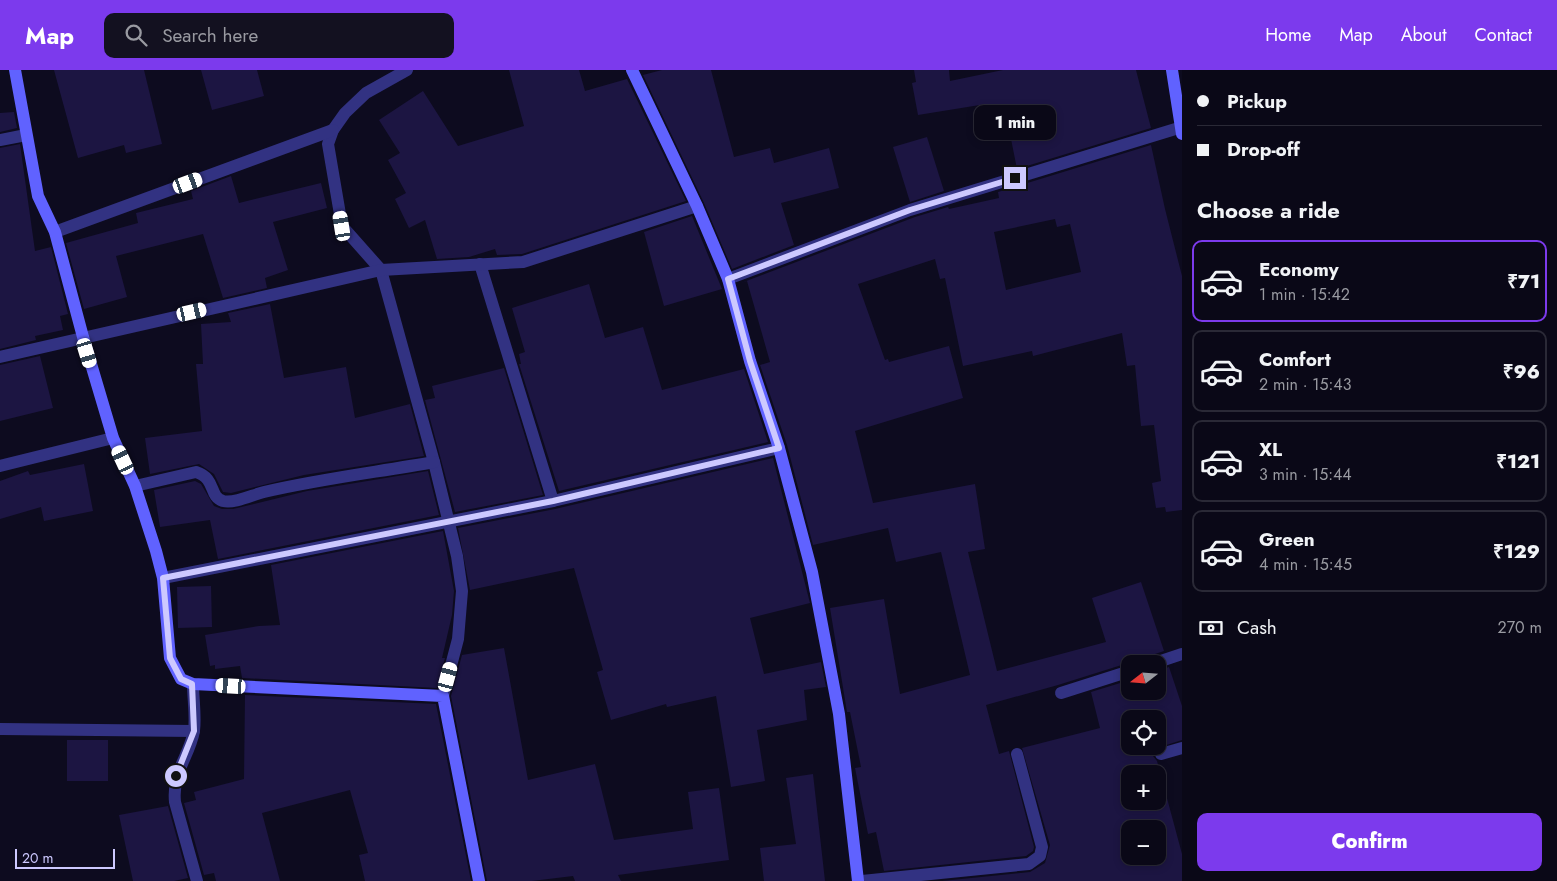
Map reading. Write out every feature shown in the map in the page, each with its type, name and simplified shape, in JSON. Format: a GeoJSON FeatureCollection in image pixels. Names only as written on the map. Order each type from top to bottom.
{"type":"FeatureCollection","features":[{"type":"Feature","properties":{"kind":"street"},"geometry":{"type":"LineString","coordinates":[[16,70],[38,196],[55,232],[82,337],[113,438],[135,486],[156,551],[163,578],[170,658],[181,679],[192,684],[443,696]]}},
{"type":"Feature","properties":{"kind":"street"},"geometry":{"type":"LineString","coordinates":[[407,70],[366,93],[345,113],[333,130],[328,144],[342,226],[381,270],[434,462],[457,556],[462,591],[458,638],[443,696],[479,881]]}},
{"type":"Feature","properties":{"kind":"street"},"geometry":{"type":"LineString","coordinates":[[632,70],[697,206],[728,279],[750,361],[779,448],[812,572],[839,714],[858,881]]}},
{"type":"Feature","properties":{"kind":"street"},"geometry":{"type":"LineString","coordinates":[[728,279],[910,210],[1181,129],[1172,70]]}},
{"type":"Feature","properties":{"kind":"street"},"geometry":{"type":"LineString","coordinates":[[55,232],[333,130]]}},
{"type":"Feature","properties":{"kind":"street"},"geometry":{"type":"LineString","coordinates":[[0,140],[26,135]]}},
{"type":"Feature","properties":{"kind":"street"},"geometry":{"type":"LineString","coordinates":[[0,357],[381,270],[523,262],[697,206]]}},
{"type":"Feature","properties":{"kind":"street"},"geometry":{"type":"LineString","coordinates":[[480,264],[553,501]]}},
{"type":"Feature","properties":{"kind":"street"},"geometry":{"type":"LineString","coordinates":[[0,466],[113,438]]}},
{"type":"Feature","properties":{"kind":"street"},"geometry":{"type":"LineString","coordinates":[[163,578],[553,501],[779,448]]}},
{"type":"Feature","properties":{"kind":"street"},"geometry":{"type":"LineString","coordinates":[[135,486],[196,472],[205,475],[211,483],[214,494],[220,500],[228,502],[266,492],[434,462]]}},
{"type":"Feature","properties":{"kind":"street"},"geometry":{"type":"LineString","coordinates":[[1166,659],[1182,654]]}},
{"type":"Feature","properties":{"kind":"street"},"geometry":{"type":"LineString","coordinates":[[1062,693],[1121,674]]}},
{"type":"Feature","properties":{"kind":"street"},"geometry":{"type":"LineString","coordinates":[[192,684],[194,731],[176,776],[174,789],[175,802],[197,881]]}},
{"type":"Feature","properties":{"kind":"street"},"geometry":{"type":"LineString","coordinates":[[1,729],[194,731]]}},
{"type":"Feature","properties":{"kind":"street"},"geometry":{"type":"LineString","coordinates":[[1166,753],[1182,748]]}},
{"type":"Feature","properties":{"kind":"street"},"geometry":{"type":"LineString","coordinates":[[862,881],[1029,864],[1040,856],[1042,847],[1017,754]]}},
{"type":"Feature","properties":{"kind":"building"},"geometry":{"type":"Polygon","coordinates":[[[54,70],[144,70],[162,144],[126,153],[124,145],[78,158],[54,70]]]}},
{"type":"Feature","properties":{"kind":"building"},"geometry":{"type":"Polygon","coordinates":[[[201,70],[257,70],[264,96],[212,110],[201,70]]]}},
{"type":"Feature","properties":{"kind":"building"},"geometry":{"type":"Polygon","coordinates":[[[509,70],[579,70],[585,91],[627,79],[686,201],[522,254],[497,255],[495,249],[469,257],[437,259],[425,220],[409,228],[395,199],[406,193],[388,160],[400,153],[379,120],[423,91],[458,146],[524,126],[509,70]]]}},
{"type":"Feature","properties":{"kind":"building"},"geometry":{"type":"Polygon","coordinates":[[[662,70],[711,70],[734,157],[770,148],[774,163],[829,148],[839,188],[781,203],[794,245],[732,269],[704,203],[643,75],[662,70]]]}},
{"type":"Feature","properties":{"kind":"building"},"geometry":{"type":"Polygon","coordinates":[[[914,70],[949,70],[950,81],[1003,70],[1136,70],[1151,128],[1017,169],[1004,104],[987,107],[986,104],[918,115],[912,83],[916,82],[914,70]]]}},
{"type":"Feature","properties":{"kind":"building"},"geometry":{"type":"Polygon","coordinates":[[[14,112],[17,128],[0,132],[0,113],[14,112]]]}},
{"type":"Feature","properties":{"kind":"building"},"geometry":{"type":"Polygon","coordinates":[[[927,137],[944,191],[910,202],[893,147],[927,137]]]}},
{"type":"Feature","properties":{"kind":"building"},"geometry":{"type":"Polygon","coordinates":[[[20,144],[35,251],[51,247],[68,314],[60,316],[63,330],[35,336],[36,340],[0,349],[0,148],[20,144]]]}},
{"type":"Feature","properties":{"kind":"building"},"geometry":{"type":"Polygon","coordinates":[[[1151,145],[1182,276],[1182,510],[1166,512],[1165,507],[1156,508],[1152,483],[1161,481],[1154,425],[1141,426],[1135,365],[1127,366],[1122,333],[1033,356],[1032,351],[963,366],[945,278],[940,279],[935,259],[858,284],[885,360],[888,359],[889,362],[949,346],[963,398],[855,431],[873,503],[975,484],[985,549],[968,552],[997,671],[1106,642],[1092,598],[1141,582],[1164,651],[1152,655],[1121,655],[1121,665],[986,705],[999,754],[1009,751],[1034,847],[1033,851],[1026,856],[884,871],[876,832],[868,834],[855,768],[861,767],[850,712],[847,712],[830,608],[884,599],[900,694],[970,675],[941,552],[896,562],[888,528],[813,545],[787,445],[760,365],[770,362],[747,281],[741,283],[915,217],[948,207],[949,209],[999,198],[998,192],[1151,145]],[[1055,219],[994,232],[1006,290],[1081,272],[1070,224],[1057,227],[1055,219]]]}},
{"type":"Feature","properties":{"kind":"building"},"geometry":{"type":"Polygon","coordinates":[[[231,176],[239,203],[321,183],[327,208],[273,222],[288,270],[265,278],[267,288],[223,298],[203,234],[116,256],[127,297],[84,309],[66,243],[138,223],[136,213],[193,199],[191,191],[231,176]]]}},
{"type":"Feature","properties":{"kind":"building"},"geometry":{"type":"Polygon","coordinates":[[[692,216],[722,289],[664,306],[644,232],[692,216]]]}},
{"type":"Feature","properties":{"kind":"building"},"geometry":{"type":"Polygon","coordinates":[[[589,284],[605,338],[643,327],[662,390],[744,369],[768,442],[559,491],[519,364],[521,364],[519,354],[525,352],[512,308],[589,284]]]}},
{"type":"Feature","properties":{"kind":"building"},"geometry":{"type":"Polygon","coordinates":[[[270,304],[284,378],[346,367],[355,418],[410,404],[424,456],[304,475],[231,493],[223,492],[214,474],[199,464],[150,474],[145,438],[202,431],[196,364],[203,364],[201,324],[231,322],[228,313],[270,304]]]}},
{"type":"Feature","properties":{"kind":"building"},"geometry":{"type":"Polygon","coordinates":[[[40,356],[53,408],[0,421],[0,365],[40,356]]]}},
{"type":"Feature","properties":{"kind":"building"},"geometry":{"type":"Polygon","coordinates":[[[504,368],[543,495],[455,512],[425,400],[435,398],[432,386],[504,368]]]}},
{"type":"Feature","properties":{"kind":"building"},"geometry":{"type":"Polygon","coordinates":[[[773,458],[810,603],[750,618],[764,674],[821,662],[826,687],[804,690],[807,720],[757,730],[765,781],[731,787],[716,696],[667,707],[666,704],[611,720],[597,672],[603,670],[574,568],[470,590],[458,528],[555,509],[773,458]]]}},
{"type":"Feature","properties":{"kind":"building"},"geometry":{"type":"Polygon","coordinates":[[[84,464],[93,511],[44,521],[41,507],[0,519],[0,481],[28,471],[30,475],[84,464]]]}},
{"type":"Feature","properties":{"kind":"building"},"geometry":{"type":"Polygon","coordinates":[[[428,471],[439,515],[218,559],[210,520],[160,527],[154,490],[195,481],[201,484],[214,506],[222,509],[233,509],[307,491],[428,471]]]}},
{"type":"Feature","properties":{"kind":"building"},"geometry":{"type":"Polygon","coordinates":[[[443,531],[454,591],[452,615],[442,658],[445,658],[437,688],[242,678],[240,666],[215,669],[215,665],[210,666],[205,635],[259,626],[280,625],[271,565],[443,531]]]}},
{"type":"Feature","properties":{"kind":"building"},"geometry":{"type":"Polygon","coordinates":[[[211,586],[212,627],[178,628],[177,587],[211,586]]]}},
{"type":"Feature","properties":{"kind":"building"},"geometry":{"type":"Polygon","coordinates":[[[504,648],[528,780],[595,764],[614,840],[693,829],[688,792],[719,788],[729,860],[618,875],[621,881],[575,881],[573,876],[532,881],[487,881],[451,696],[462,655],[504,648]]]}},
{"type":"Feature","properties":{"kind":"building"},"geometry":{"type":"Polygon","coordinates":[[[1169,667],[1182,706],[1182,740],[1166,745],[1166,710],[1121,710],[1121,755],[1153,755],[1158,765],[1121,765],[1121,810],[1166,810],[1166,794],[1182,854],[1182,881],[942,881],[1030,872],[1045,863],[1050,845],[1022,748],[1100,728],[1091,692],[1121,683],[1121,700],[1166,700],[1166,668],[1169,667]]]}},
{"type":"Feature","properties":{"kind":"building"},"geometry":{"type":"Polygon","coordinates":[[[245,695],[436,704],[471,881],[365,881],[359,855],[368,853],[350,790],[262,813],[280,881],[216,881],[214,873],[204,875],[184,803],[196,800],[194,792],[244,779],[245,695]]]}},
{"type":"Feature","properties":{"kind":"building"},"geometry":{"type":"Polygon","coordinates":[[[67,740],[108,740],[108,781],[67,781],[67,740]]]}},
{"type":"Feature","properties":{"kind":"building"},"geometry":{"type":"Polygon","coordinates":[[[813,774],[825,881],[764,881],[760,848],[796,844],[786,778],[813,774]]]}},
{"type":"Feature","properties":{"kind":"building"},"geometry":{"type":"Polygon","coordinates":[[[168,806],[188,878],[174,881],[133,881],[119,815],[168,806]]]}},
{"type":"Feature","properties":{"kind":"route"},"geometry":{"type":"LineString","coordinates":[[176,776],[194,731],[192,684],[181,679],[170,658],[163,578],[553,501],[779,448],[750,361],[728,279],[910,210],[1015,178]]}}]}
